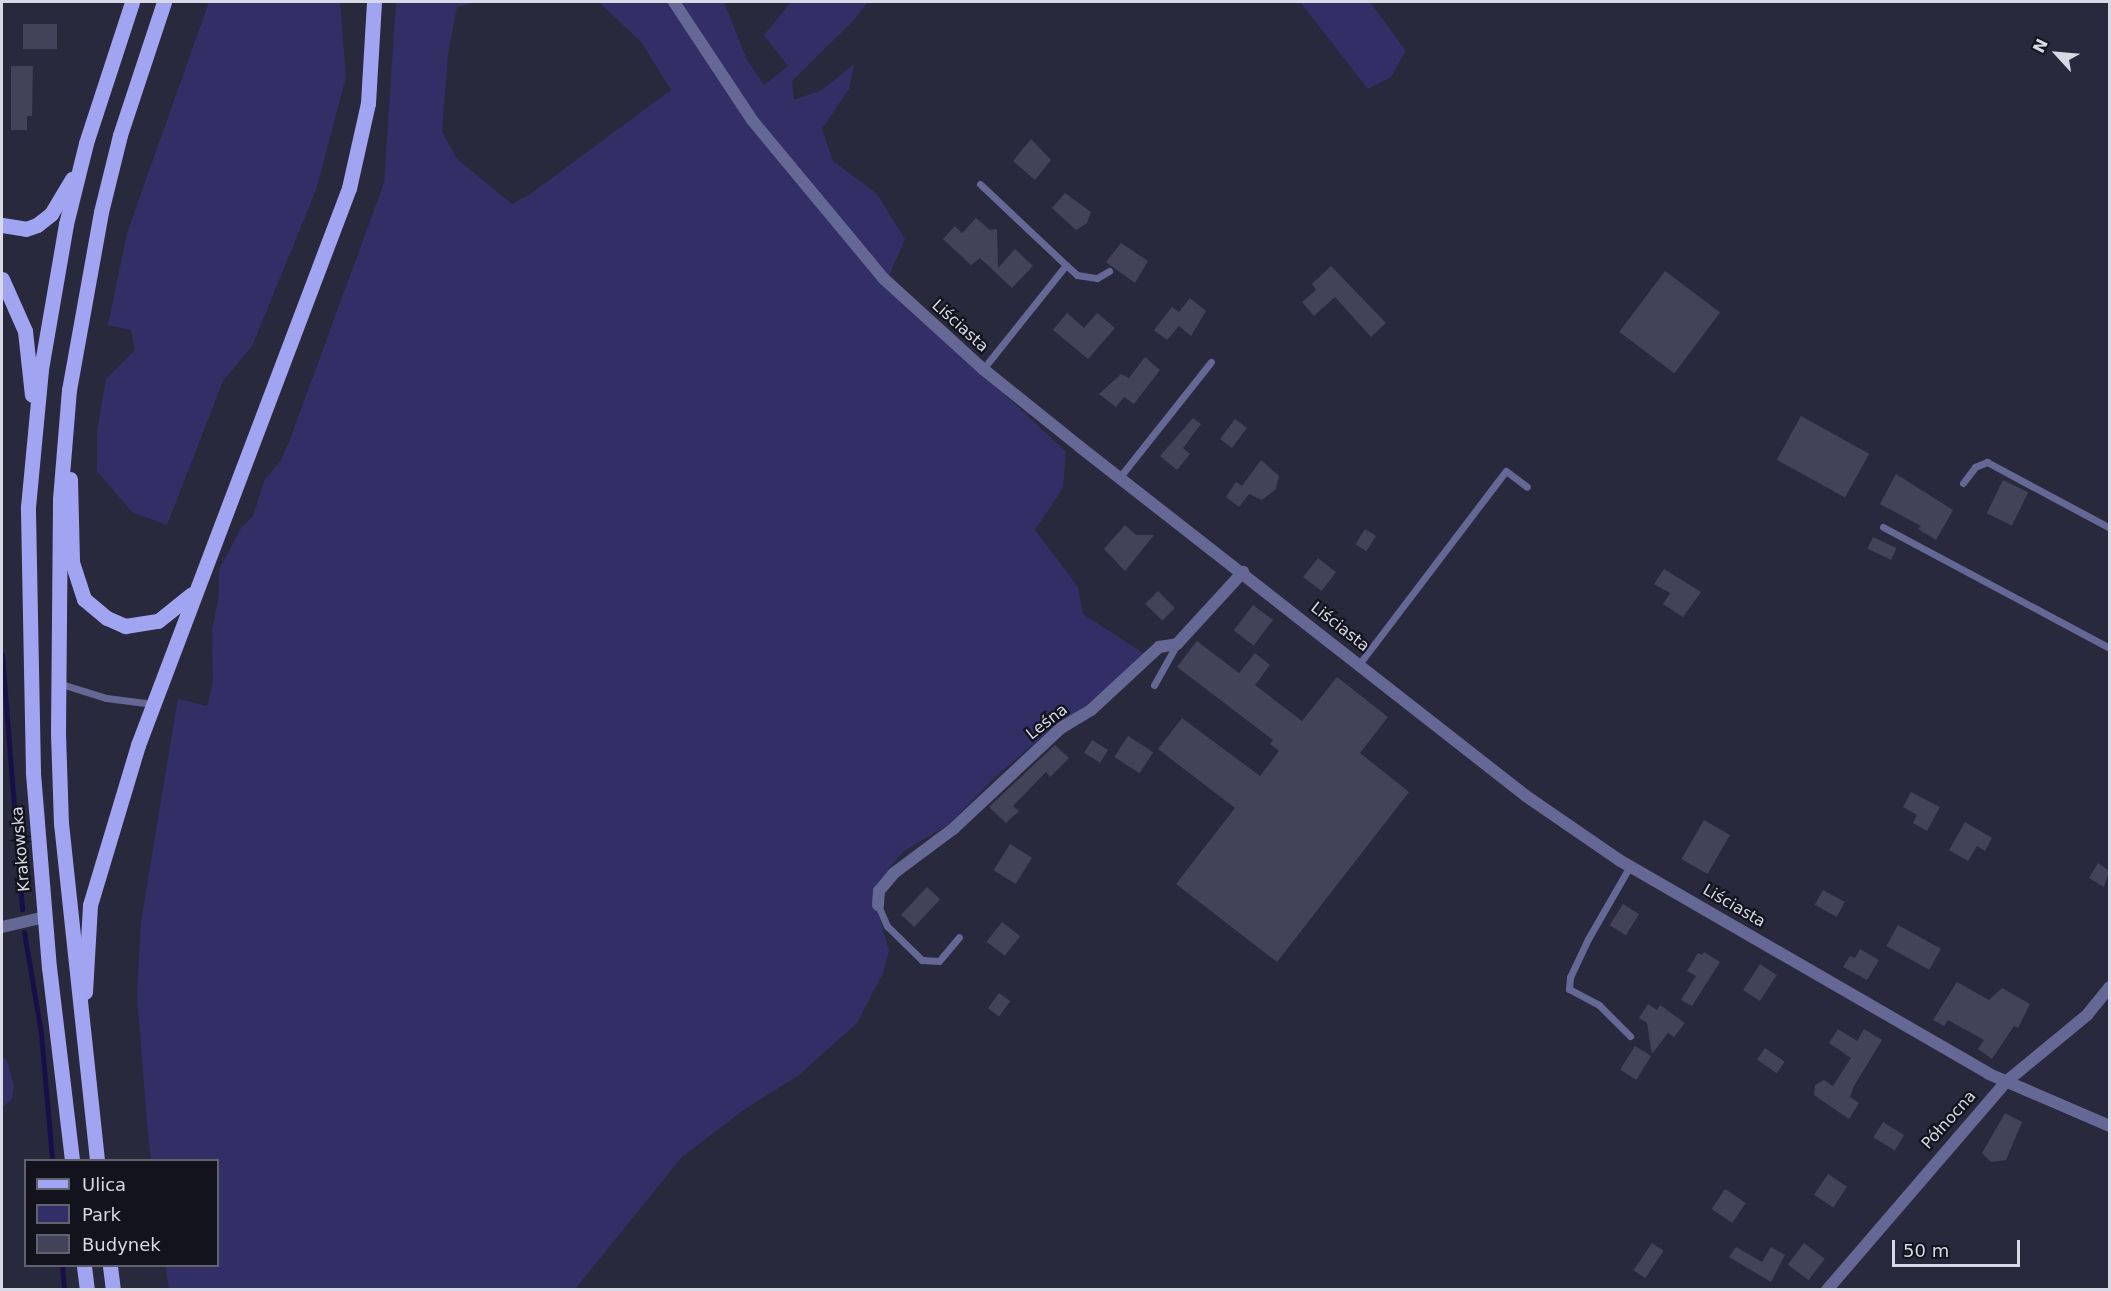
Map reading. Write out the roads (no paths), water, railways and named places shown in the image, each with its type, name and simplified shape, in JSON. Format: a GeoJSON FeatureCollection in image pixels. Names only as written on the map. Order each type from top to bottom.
{"type":"FeatureCollection","features":[{"type":"Feature","properties":{"kind":"main road"},"geometry":{"type":"LineString","coordinates":[[2,225],[26,229],[51,214],[71,182],[132,2]]}},
{"type":"Feature","properties":{"kind":"main road"},"geometry":{"type":"LineString","coordinates":[[97,1159],[83,1046],[62,824],[58,683],[60,500],[69,390],[97,234],[117,146],[164,2]]}},
{"type":"Feature","properties":{"kind":"main road"},"geometry":{"type":"LineString","coordinates":[[83,1046],[90,906],[109,836],[196,590],[349,188],[368,103],[374,2]]}},
{"type":"Feature","properties":{"kind":"main road"},"geometry":{"type":"LineString","coordinates":[[36,425],[49,321],[86,143]]}},
{"type":"Feature","properties":{"kind":"main road"},"geometry":{"type":"LineString","coordinates":[[2,279],[25,331],[36,425]]}},
{"type":"Feature","properties":{"kind":"main road"},"geometry":{"type":"LineString","coordinates":[[69,390],[72,562],[84,599],[107,618],[125,626],[141,625],[158,621],[196,590]]}},
{"type":"Feature","properties":{"kind":"main road","name":"Krakowska"},"geometry":{"type":"LineString","coordinates":[[36,425],[28,507],[27,614],[33,772],[45,917],[72,1159]]}},
{"type":"Feature","properties":{"kind":"main road"},"geometry":{"type":"LineString","coordinates":[[84,1267],[87,1290]]}},
{"type":"Feature","properties":{"kind":"main road"},"geometry":{"type":"LineString","coordinates":[[110,1267],[113,1290]]}},
{"type":"Feature","properties":{"kind":"street","name":"Liściasta"},"geometry":{"type":"LineString","coordinates":[[674,2],[752,120],[883,278],[984,369],[1119,478],[1360,663],[1526,796],[1629,866],[2007,1081],[2109,1126]]}},
{"type":"Feature","properties":{"kind":"street","name":"Leśna"},"geometry":{"type":"LineString","coordinates":[[878,905],[879,891],[902,866],[952,829],[1061,728],[1092,710],[1159,647],[1177,644],[1243,572]]}},
{"type":"Feature","properties":{"kind":"street"},"geometry":{"type":"LineString","coordinates":[[2,927],[45,917]]}},
{"type":"Feature","properties":{"kind":"street","name":"Północna"},"geometry":{"type":"LineString","coordinates":[[1827,1290],[2007,1081],[2087,1015],[2109,987]]}},
{"type":"Feature","properties":{"kind":"lane"},"geometry":{"type":"LineString","coordinates":[[980,184],[1077,275],[1097,278],[1109,271]]}},
{"type":"Feature","properties":{"kind":"lane"},"geometry":{"type":"LineString","coordinates":[[984,369],[1066,265]]}},
{"type":"Feature","properties":{"kind":"lane"},"geometry":{"type":"LineString","coordinates":[[1119,478],[1211,362]]}},
{"type":"Feature","properties":{"kind":"lane"},"geometry":{"type":"LineString","coordinates":[[1963,483],[1975,467],[1987,462],[2109,528]]}},
{"type":"Feature","properties":{"kind":"lane"},"geometry":{"type":"LineString","coordinates":[[1360,663],[1506,471],[1527,487]]}},
{"type":"Feature","properties":{"kind":"lane"},"geometry":{"type":"LineString","coordinates":[[1883,527],[2109,648]]}},
{"type":"Feature","properties":{"kind":"lane"},"geometry":{"type":"LineString","coordinates":[[1154,685],[1177,644]]}},
{"type":"Feature","properties":{"kind":"lane"},"geometry":{"type":"LineString","coordinates":[[58,683],[106,698],[154,704]]}},
{"type":"Feature","properties":{"kind":"lane"},"geometry":{"type":"LineString","coordinates":[[1629,866],[1588,939],[1570,977],[1569,989],[1599,1005],[1630,1036]]}},
{"type":"Feature","properties":{"kind":"lane"},"geometry":{"type":"LineString","coordinates":[[878,905],[886,926],[922,960],[939,961],[959,937]]}},
{"type":"Feature","properties":{"kind":"waterway"},"geometry":{"type":"LineString","coordinates":[[2,654],[22,909]]}},
{"type":"Feature","properties":{"kind":"waterway"},"geometry":{"type":"LineString","coordinates":[[24,932],[41,1033],[52,1159]]}},
{"type":"Feature","properties":{"kind":"waterway"},"geometry":{"type":"LineString","coordinates":[[62,1267],[64,1290]]}}]}
